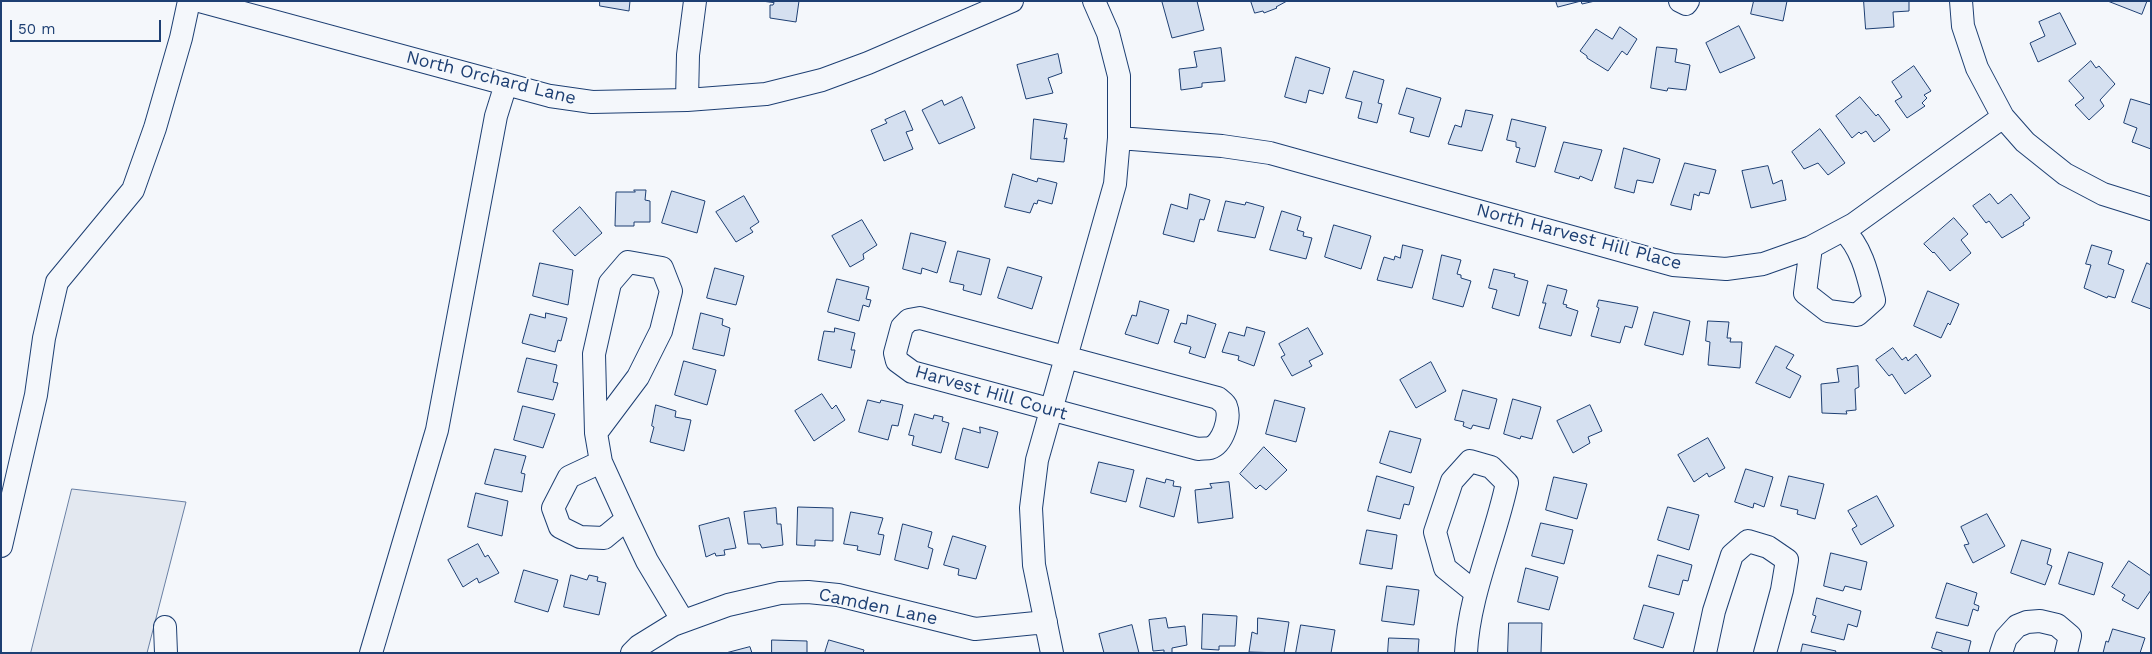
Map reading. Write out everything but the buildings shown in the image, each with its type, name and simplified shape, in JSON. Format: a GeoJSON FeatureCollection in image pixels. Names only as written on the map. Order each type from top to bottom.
{"type":"FeatureCollection","features":[{"type":"Feature","properties":{"kind":"street"},"geometry":{"type":"LineString","coordinates":[[1,546],[36,395],[44,338],[58,282],[133,190],[155,128],[181,38],[189,1]]}},
{"type":"Feature","properties":{"kind":"street","name":"North Orchard Lane"},"geometry":{"type":"LineString","coordinates":[[199,1],[550,96],[592,102],[687,100],[766,94],[822,80],[1012,1]]}},
{"type":"Feature","properties":{"kind":"street"},"geometry":{"type":"LineString","coordinates":[[687,100],[688,55],[695,1]]}},
{"type":"Feature","properties":{"kind":"street"},"geometry":{"type":"LineString","coordinates":[[1052,653],[1034,565],[1031,508],[1037,460],[1115,184],[1119,138],[1119,76],[1108,33],[1094,1]]}},
{"type":"Feature","properties":{"kind":"street"},"geometry":{"type":"LineString","coordinates":[[1680,1],[1686,4],[1688,1]]}},
{"type":"Feature","properties":{"kind":"street"},"geometry":{"type":"LineString","coordinates":[[1961,1],[1963,26],[1977,68],[2003,117],[2025,142],[2065,174],[2103,194],[2151,209]]}},
{"type":"Feature","properties":{"kind":"street"},"geometry":{"type":"LineString","coordinates":[[371,653],[437,430],[496,116],[506,84]]}},
{"type":"Feature","properties":{"kind":"street","name":"North Harvest Hill Place"},"geometry":{"type":"LineString","coordinates":[[1119,138],[1222,146],[1270,154],[1673,264],[1726,269],[1763,264],[1811,247],[1854,224],[2003,117]]}},
{"type":"Feature","properties":{"kind":"street"},"geometry":{"type":"LineString","coordinates":[[1811,247],[1806,293],[1828,311],[1858,315],[1874,300],[1868,272],[1852,240],[1843,230]]}},
{"type":"Feature","properties":{"kind":"street"},"geometry":{"type":"LineString","coordinates":[[596,432],[638,377],[661,331],[671,291],[662,268],[628,262],[610,283],[594,354],[596,432],[602,462],[627,519],[647,561],[684,621]]}},
{"type":"Feature","properties":{"kind":"street","name":"Harvest Hill Court"},"geometry":{"type":"LineString","coordinates":[[920,318],[1218,398],[1226,404],[1228,411],[1226,424],[1220,440],[1211,447],[1198,448],[1050,410],[912,372],[897,361],[895,353],[902,327],[909,320],[920,318]]}},
{"type":"Feature","properties":{"kind":"street"},"geometry":{"type":"LineString","coordinates":[[1466,653],[1472,607],[1501,513],[1507,483],[1491,467],[1470,461],[1452,481],[1435,532],[1445,568],[1476,593]]}},
{"type":"Feature","properties":{"kind":"street"},"geometry":{"type":"LineString","coordinates":[[602,462],[568,477],[553,508],[560,527],[580,537],[604,538],[627,519]]}},
{"type":"Feature","properties":{"kind":"street"},"geometry":{"type":"LineString","coordinates":[[1705,653],[1714,611],[1732,555],[1748,541],[1768,547],[1787,560],[1782,590],[1765,653]]}},
{"type":"Feature","properties":{"kind":"street","name":"Camden Lane"},"geometry":{"type":"LineString","coordinates":[[632,653],[673,625],[728,605],[780,593],[808,592],[838,595],[975,628],[1046,622]]}},
{"type":"Feature","properties":{"kind":"street"},"geometry":{"type":"LineString","coordinates":[[2001,653],[2006,638],[2017,626],[2040,621],[2058,625],[2070,636],[2066,653]]}},
{"type":"Feature","properties":{"kind":"street"},"geometry":{"type":"LineString","coordinates":[[165,627],[166,653]]}},
{"type":"Feature","properties":{"kind":"shaded area"},"geometry":{"type":"Polygon","coordinates":[[[72,489],[186,502],[147,653],[31,653],[72,489]]]}}]}
